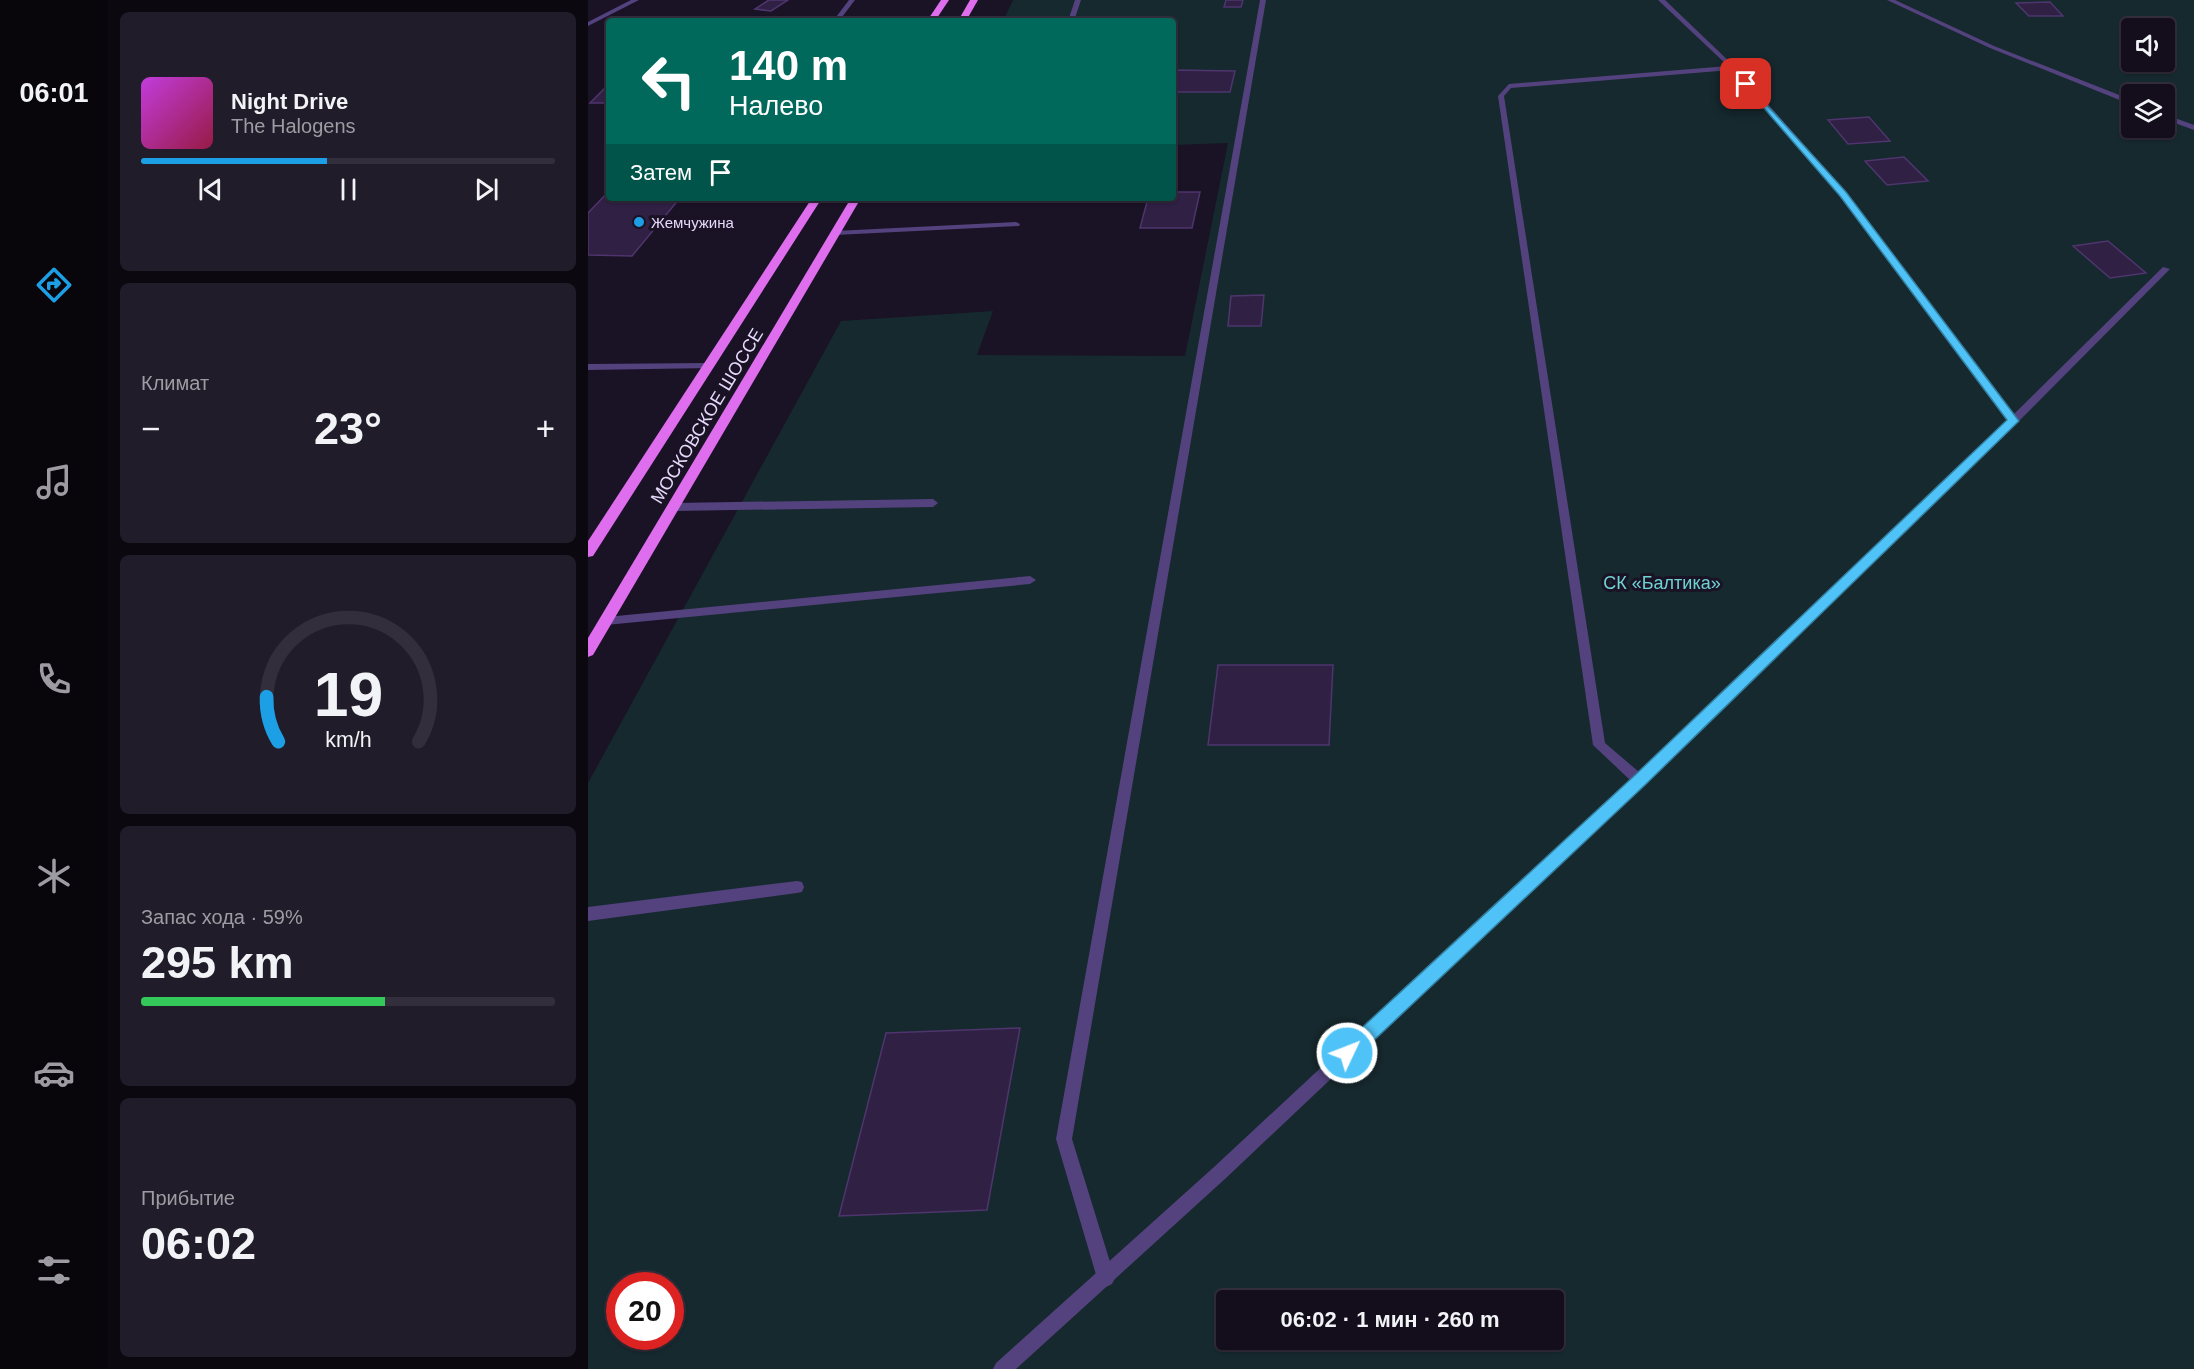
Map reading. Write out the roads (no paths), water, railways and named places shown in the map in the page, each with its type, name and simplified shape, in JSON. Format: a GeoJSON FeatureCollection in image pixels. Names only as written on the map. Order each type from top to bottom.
{"type":"FeatureCollection","features":[{"type":"Feature","properties":{"kind":"main road"},"geometry":{"type":"LineString","coordinates":[[933,18],[945,0]]}},
{"type":"Feature","properties":{"kind":"main road"},"geometry":{"type":"LineString","coordinates":[[964,18],[974,0]]}},
{"type":"Feature","properties":{"kind":"main road","name":"МОСКОВСКОЕ ШОССЕ"},"geometry":{"type":"LineString","coordinates":[[588,552],[815,201]]}},
{"type":"Feature","properties":{"kind":"main road","name":"МОСКОВСКОЕ ШОССЕ"},"geometry":{"type":"LineString","coordinates":[[588,651],[854,201]]}},
{"type":"Feature","properties":{"kind":"street"},"geometry":{"type":"LineString","coordinates":[[588,24],[636,0]]}},
{"type":"Feature","properties":{"kind":"street"},"geometry":{"type":"LineString","coordinates":[[838,18],[852,0]]}},
{"type":"Feature","properties":{"kind":"street"},"geometry":{"type":"LineString","coordinates":[[1072,18],[1078,0]]}},
{"type":"Feature","properties":{"kind":"street"},"geometry":{"type":"LineString","coordinates":[[1106,1278],[1064,1139],[1263,0]]}},
{"type":"Feature","properties":{"kind":"street"},"geometry":{"type":"LineString","coordinates":[[1661,0],[1732,68],[1843,194],[2014,421]]}},
{"type":"Feature","properties":{"kind":"street"},"geometry":{"type":"LineString","coordinates":[[1890,0],[1992,47],[2121,99]]}},
{"type":"Feature","properties":{"kind":"street"},"geometry":{"type":"LineString","coordinates":[[1640,780],[1599,745],[1501,96],[1509,86],[1732,68]]}},
{"type":"Feature","properties":{"kind":"street"},"geometry":{"type":"LineString","coordinates":[[2175,120],[2194,128]]}},
{"type":"Feature","properties":{"kind":"street"},"geometry":{"type":"LineString","coordinates":[[835,233],[1016,224]]}},
{"type":"Feature","properties":{"kind":"street"},"geometry":{"type":"LineString","coordinates":[[1002,1369],[1106,1278],[1640,780],[2014,421],[2166,270]]}},
{"type":"Feature","properties":{"kind":"street"},"geometry":{"type":"LineString","coordinates":[[588,367],[709,366]]}},
{"type":"Feature","properties":{"kind":"street"},"geometry":{"type":"LineString","coordinates":[[674,507],[933,503]]}},
{"type":"Feature","properties":{"kind":"street"},"geometry":{"type":"LineString","coordinates":[[606,621],[1030,580]]}},
{"type":"Feature","properties":{"kind":"street"},"geometry":{"type":"LineString","coordinates":[[588,914],[797,887]]}},
{"type":"Feature","properties":{"kind":"place","name":"Жемчужина"},"geometry":{"type":"Point","coordinates":[639,222]}},
{"type":"Feature","properties":{"kind":"park label","name":"СК «Балтика»"},"geometry":{"type":"Point","coordinates":[1662,583]}}]}
